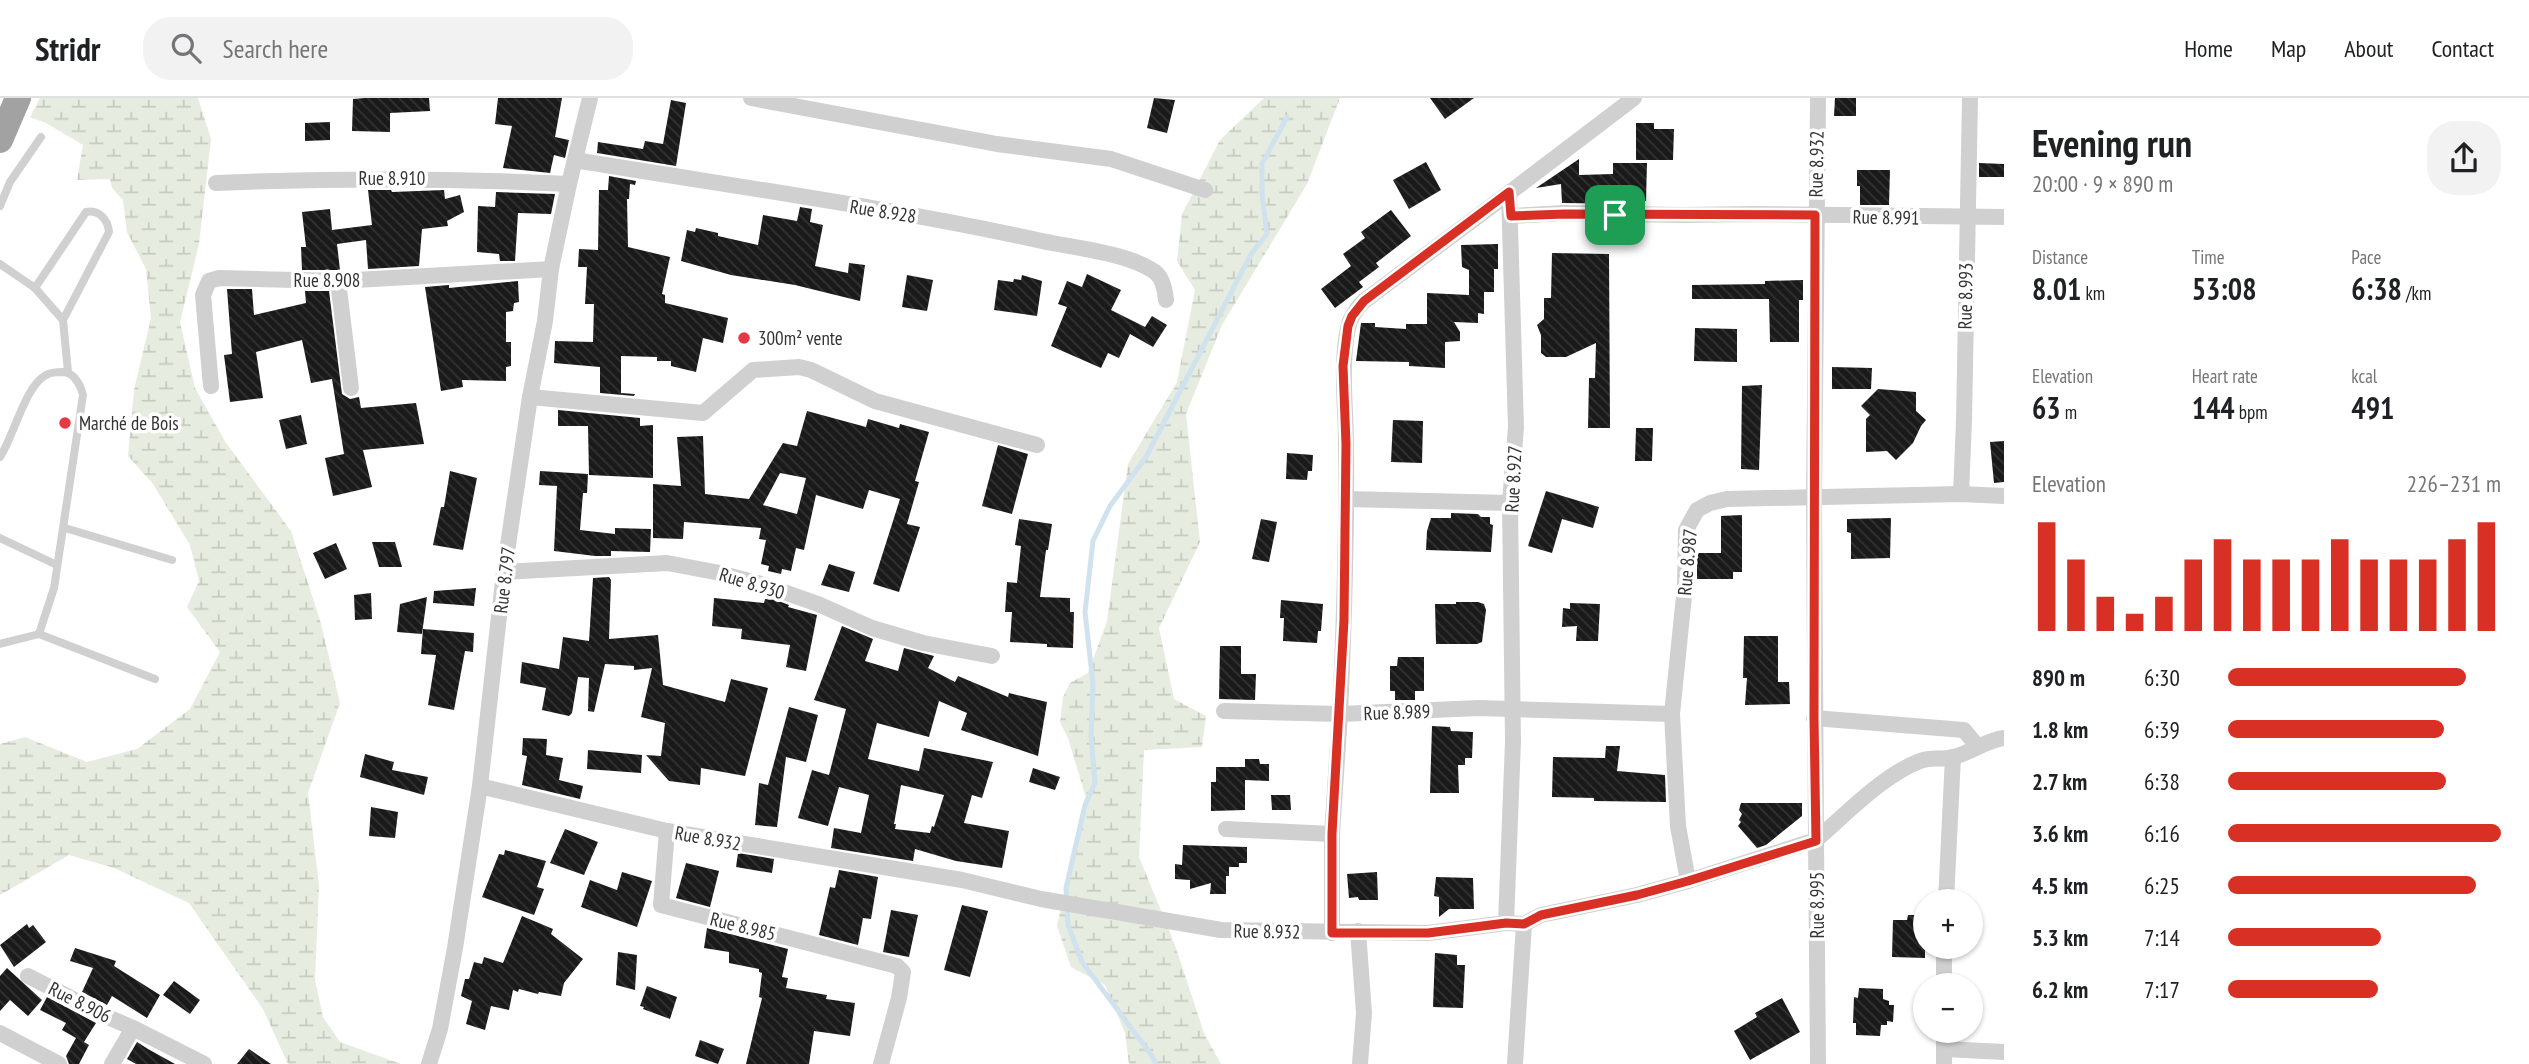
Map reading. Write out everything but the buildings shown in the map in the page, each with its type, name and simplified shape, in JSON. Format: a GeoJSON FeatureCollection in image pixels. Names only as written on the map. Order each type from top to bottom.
{"type":"FeatureCollection","features":[{"type":"Feature","properties":{"kind":"street","name":"Rue 8.797"},"geometry":{"type":"LineString","coordinates":[[429,1064],[440,1029],[456,948],[480,786],[504,572],[551,269],[590,98]]}},
{"type":"Feature","properties":{"kind":"street"},"geometry":{"type":"LineString","coordinates":[[751,98],[996,144],[1111,159],[1206,190]]}},
{"type":"Feature","properties":{"kind":"street"},"geometry":{"type":"LineString","coordinates":[[1224,711],[1340,714],[1346,499],[1343,366],[1348,326],[1352,316],[1364,301],[1634,98]]}},
{"type":"Feature","properties":{"kind":"street","name":"Rue 8.932"},"geometry":{"type":"LineString","coordinates":[[480,786],[667,831],[962,880],[1041,899],[1220,930],[1428,933],[1506,923],[1524,924],[1541,915],[1637,895],[1816,841],[1814,497],[1818,98]]}},
{"type":"Feature","properties":{"kind":"street","name":"Rue 8.993"},"geometry":{"type":"LineString","coordinates":[[1961,494],[1965,420],[1969,98]]}},
{"type":"Feature","properties":{"kind":"street","name":"Rue 8.928"},"geometry":{"type":"LineString","coordinates":[[575,160],[968,225],[1110,255],[1133,261],[1157,273],[1165,287],[1166,300]]}},
{"type":"Feature","properties":{"kind":"street","name":"Rue 8.910"},"geometry":{"type":"LineString","coordinates":[[216,183],[376,178],[569,184]]}},
{"type":"Feature","properties":{"kind":"street","name":"Rue 8.927"},"geometry":{"type":"LineString","coordinates":[[1506,923],[1513,709],[1510,503],[1516,427],[1509,192]]}},
{"type":"Feature","properties":{"kind":"street","name":"Rue 8.991"},"geometry":{"type":"LineString","coordinates":[[1511,216],[1565,214],[2004,217]]}},
{"type":"Feature","properties":{"kind":"street","name":"Rue 8.908"},"geometry":{"type":"LineString","coordinates":[[211,386],[203,295],[209,281],[219,278],[338,281],[551,269]]}},
{"type":"Feature","properties":{"kind":"street"},"geometry":{"type":"LineString","coordinates":[[338,281],[351,388]]}},
{"type":"Feature","properties":{"kind":"street"},"geometry":{"type":"LineString","coordinates":[[530,397],[703,413],[753,370],[799,367],[811,370],[875,401],[1037,445]]}},
{"type":"Feature","properties":{"kind":"street","name":"Rue 8.987"},"geometry":{"type":"LineString","coordinates":[[1688,881],[1677,816],[1672,714],[1685,586],[1686,530],[1697,510],[1727,499],[1961,494],[2004,496]]}},
{"type":"Feature","properties":{"kind":"street"},"geometry":{"type":"LineString","coordinates":[[1346,499],[1510,503]]}},
{"type":"Feature","properties":{"kind":"street","name":"Rue 8.930"},"geometry":{"type":"LineString","coordinates":[[504,572],[667,563],[715,572],[773,588],[872,628],[923,643],[992,656]]}},
{"type":"Feature","properties":{"kind":"street","name":"Rue 8.989"},"geometry":{"type":"LineString","coordinates":[[1332,933],[1332,834],[1340,714],[1479,708],[1672,714]]}},
{"type":"Feature","properties":{"kind":"street"},"geometry":{"type":"LineString","coordinates":[[1814,718],[1964,730],[1977,746]]}},
{"type":"Feature","properties":{"kind":"street"},"geometry":{"type":"LineString","coordinates":[[1816,841],[1894,775],[1921,760],[1953,757],[2004,738]]}},
{"type":"Feature","properties":{"kind":"street"},"geometry":{"type":"LineString","coordinates":[[1947,889],[1953,757]]}},
{"type":"Feature","properties":{"kind":"street"},"geometry":{"type":"LineString","coordinates":[[1226,830],[1332,834]]}},
{"type":"Feature","properties":{"kind":"street","name":"Rue 8.985"},"geometry":{"type":"LineString","coordinates":[[667,831],[661,905],[897,965],[903,972],[902,980],[881,1064]]}},
{"type":"Feature","properties":{"kind":"street","name":"Rue 8.995"},"geometry":{"type":"LineString","coordinates":[[1816,841],[1818,1064]]}},
{"type":"Feature","properties":{"kind":"street"},"geometry":{"type":"LineString","coordinates":[[1515,1064],[1524,924]]}},
{"type":"Feature","properties":{"kind":"street"},"geometry":{"type":"LineString","coordinates":[[1358,931],[1364,1013],[1360,1064]]}},
{"type":"Feature","properties":{"kind":"street","name":"Rue 8.906"},"geometry":{"type":"LineString","coordinates":[[28,975],[133,1028],[112,1064]]}},
{"type":"Feature","properties":{"kind":"street"},"geometry":{"type":"LineString","coordinates":[[133,1028],[204,1064]]}},
{"type":"Feature","properties":{"kind":"street"},"geometry":{"type":"LineString","coordinates":[[0,1033],[59,1064]]}},
{"type":"Feature","properties":{"kind":"street"},"geometry":{"type":"LineString","coordinates":[[1944,1057],[2004,1052]]}},
{"type":"Feature","properties":{"kind":"lane"},"geometry":{"type":"LineString","coordinates":[[0,206],[10,182],[41,137]]}},
{"type":"Feature","properties":{"kind":"lane"},"geometry":{"type":"LineString","coordinates":[[35,288],[86,212],[102,215],[109,223],[110,232],[64,320],[68,372],[79,383],[83,395],[54,588],[39,634]]}},
{"type":"Feature","properties":{"kind":"lane"},"geometry":{"type":"LineString","coordinates":[[0,264],[35,288],[64,320]]}},
{"type":"Feature","properties":{"kind":"lane"},"geometry":{"type":"LineString","coordinates":[[0,457],[33,388],[44,375],[68,372]]}},
{"type":"Feature","properties":{"kind":"lane"},"geometry":{"type":"LineString","coordinates":[[65,528],[172,560]]}},
{"type":"Feature","properties":{"kind":"lane"},"geometry":{"type":"LineString","coordinates":[[0,538],[57,565]]}},
{"type":"Feature","properties":{"kind":"lane"},"geometry":{"type":"LineString","coordinates":[[0,644],[39,634],[155,679]]}},
{"type":"Feature","properties":{"kind":"green space"},"geometry":{"type":"Polygon","coordinates":[[[40,98],[198,98],[211,139],[199,244],[180,322],[195,388],[226,443],[291,531],[320,620],[340,703],[308,793],[319,885],[315,980],[323,1017],[340,1042],[401,1064],[288,1064],[263,1009],[189,903],[114,868],[69,855],[0,895],[0,744],[25,737],[87,762],[137,749],[190,709],[220,652],[187,607],[199,581],[190,545],[153,484],[128,456],[134,390],[151,318],[146,269],[127,232],[123,200],[112,188],[110,179],[77,180],[83,145],[46,123],[30,117],[40,98]]]}},
{"type":"Feature","properties":{"kind":"green space"},"geometry":{"type":"Polygon","coordinates":[[[1264,98],[1340,98],[1307,184],[1222,325],[1186,414],[1200,542],[1159,628],[1174,699],[1206,716],[1202,747],[1144,750],[1139,857],[1175,945],[1204,1033],[1221,1064],[1129,1064],[1125,1033],[1105,985],[1071,967],[1057,926],[1086,798],[1068,738],[1060,722],[1063,697],[1070,683],[1088,673],[1107,621],[1128,464],[1177,382],[1195,290],[1177,261],[1182,214],[1220,140],[1264,98]]]}},
{"type":"Feature","properties":{"kind":"waterway"},"geometry":{"type":"LineString","coordinates":[[1156,1064],[1082,962],[1068,925],[1066,888],[1085,805],[1095,783],[1091,736],[1093,684],[1085,612],[1093,541],[1110,506],[1146,457],[1251,254],[1267,234],[1262,194],[1262,164],[1287,117]]}},
{"type":"Feature","properties":{"kind":"place","name":"300m² vente"},"geometry":{"type":"Point","coordinates":[744,338]}},
{"type":"Feature","properties":{"kind":"place","name":"Marché de Bois"},"geometry":{"type":"Point","coordinates":[65,423]}},
{"type":"Feature","properties":{"kind":"route"},"geometry":{"type":"LineString","coordinates":[[1509,192],[1511,216],[1615,215],[1815,215],[1816,841],[1637,895],[1541,915],[1524,924],[1506,923],[1428,933],[1332,933],[1332,834],[1344,620],[1346,444],[1343,366],[1348,326],[1364,301],[1509,192]]}}]}
